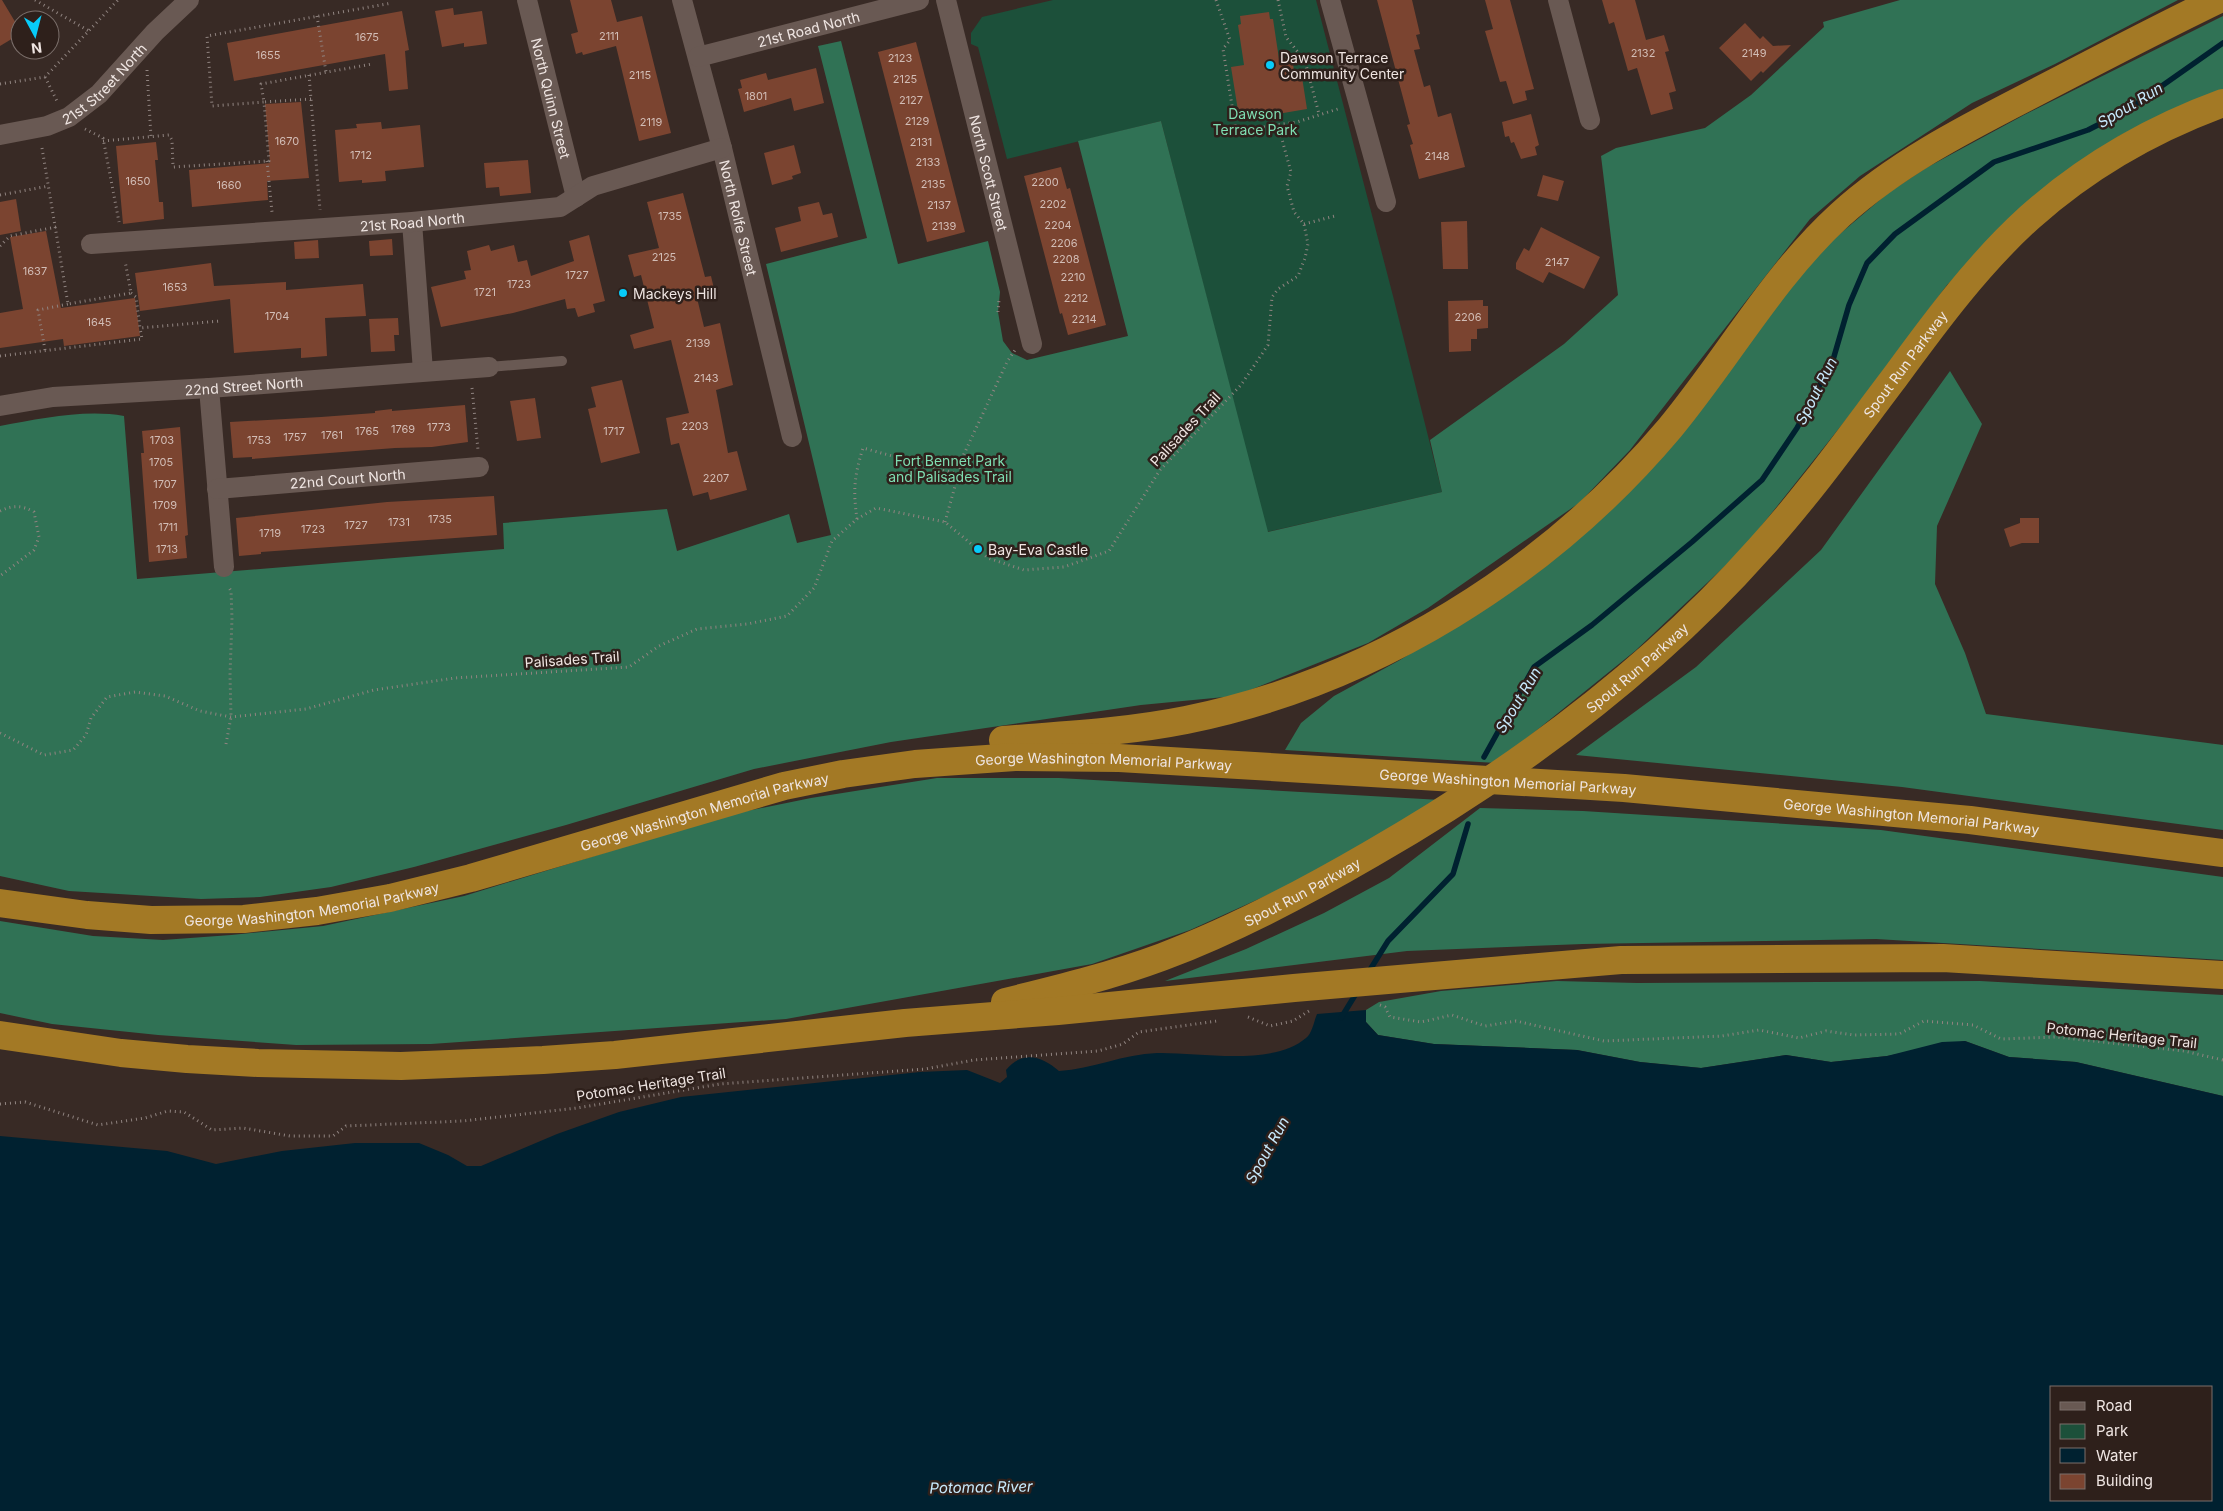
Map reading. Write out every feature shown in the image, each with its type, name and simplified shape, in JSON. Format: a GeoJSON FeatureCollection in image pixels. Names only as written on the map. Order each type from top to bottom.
{"type":"FeatureCollection","features":[{"type":"Feature","properties":{"kind":"highway"},"geometry":{"type":"LineString","coordinates":[[843,774],[947,745],[1135,728],[1213,714],[1261,700],[1327,676],[1384,651],[1432,626],[1485,594],[1537,556],[1608,494],[1670,428],[1792,266],[1839,216],[1864,195],[1898,170],[1946,140],[2111,53],[2217,0]]}},
{"type":"Feature","properties":{"kind":"highway","name":"Spout Run Parkway"},"geometry":{"type":"LineString","coordinates":[[906,1023],[1061,988],[1166,956],[1260,913],[1335,875],[1437,815],[1516,763],[1621,682],[1734,577],[1819,478],[1947,308],[1989,259],[2031,217],[2079,178],[2119,152],[2178,121],[2223,103]]}},
{"type":"Feature","properties":{"kind":"highway","name":"George Washington Memorial Parkway"},"geometry":{"type":"LineString","coordinates":[[0,903],[119,918],[191,921],[278,916],[352,906],[515,866],[757,793],[843,774],[946,760],[1015,757],[1110,758],[1290,767],[1624,788],[1970,820],[2223,853]]}},
{"type":"Feature","properties":{"kind":"highway"},"geometry":{"type":"LineString","coordinates":[[0,1035],[121,1053],[186,1059],[267,1064],[401,1066],[615,1055],[906,1023],[1621,960],[1943,958],[2223,975]]}},
{"type":"Feature","properties":{"kind":"street","name":"21st Street North"},"geometry":{"type":"LineString","coordinates":[[0,135],[47,126],[68,117],[99,94],[155,32],[189,0]]}},
{"type":"Feature","properties":{"kind":"street","name":"North Quinn Street"},"geometry":{"type":"LineString","coordinates":[[527,0],[576,197]]}},
{"type":"Feature","properties":{"kind":"street","name":"North Rolfe Street"},"geometry":{"type":"LineString","coordinates":[[682,0],[722,148],[792,437]]}},
{"type":"Feature","properties":{"kind":"street","name":"21st Road North"},"geometry":{"type":"LineString","coordinates":[[698,56],[920,0]]}},
{"type":"Feature","properties":{"kind":"street","name":"North Scott Street"},"geometry":{"type":"LineString","coordinates":[[946,0],[1032,344]]}},
{"type":"Feature","properties":{"kind":"street"},"geometry":{"type":"LineString","coordinates":[[1330,0],[1386,202]]}},
{"type":"Feature","properties":{"kind":"street"},"geometry":{"type":"LineString","coordinates":[[1558,0],[1590,120]]}},
{"type":"Feature","properties":{"kind":"street","name":"21st Road North"},"geometry":{"type":"LineString","coordinates":[[91,244],[412,222],[560,207],[593,186],[722,148]]}},
{"type":"Feature","properties":{"kind":"street"},"geometry":{"type":"LineString","coordinates":[[412,222],[422,371]]}},
{"type":"Feature","properties":{"kind":"street","name":"22nd Street North"},"geometry":{"type":"LineString","coordinates":[[0,406],[52,397],[209,388],[489,367]]}},
{"type":"Feature","properties":{"kind":"street"},"geometry":{"type":"LineString","coordinates":[[209,388],[224,566]]}},
{"type":"Feature","properties":{"kind":"street","name":"22nd Court North"},"geometry":{"type":"LineString","coordinates":[[217,489],[479,467]]}},
{"type":"Feature","properties":{"kind":"lane"},"geometry":{"type":"LineString","coordinates":[[489,367],[562,361]]}},
{"type":"Feature","properties":{"kind":"path"},"geometry":{"type":"LineString","coordinates":[[35,0],[89,30]]}},
{"type":"Feature","properties":{"kind":"path"},"geometry":{"type":"LineString","coordinates":[[0,84],[45,77],[118,0]]}},
{"type":"Feature","properties":{"kind":"path"},"geometry":{"type":"LineString","coordinates":[[1216,0],[1230,40],[1222,49],[1236,130],[1297,122],[1345,107]]}},
{"type":"Feature","properties":{"kind":"path"},"geometry":{"type":"LineString","coordinates":[[1278,0],[1286,37],[1305,61],[1319,114]]}},
{"type":"Feature","properties":{"kind":"path"},"geometry":{"type":"LineString","coordinates":[[311,99],[212,106],[207,36],[392,3]]}},
{"type":"Feature","properties":{"kind":"path"},"geometry":{"type":"LineString","coordinates":[[317,16],[326,72]]}},
{"type":"Feature","properties":{"kind":"path"},"geometry":{"type":"LineString","coordinates":[[272,214],[261,84],[372,64]]}},
{"type":"Feature","properties":{"kind":"path"},"geometry":{"type":"LineString","coordinates":[[147,70],[151,137]]}},
{"type":"Feature","properties":{"kind":"path"},"geometry":{"type":"LineString","coordinates":[[309,75],[320,210]]}},
{"type":"Feature","properties":{"kind":"path"},"geometry":{"type":"LineString","coordinates":[[45,77],[57,101]]}},
{"type":"Feature","properties":{"kind":"path","name":"Palisades Trail"},"geometry":{"type":"LineString","coordinates":[[0,733],[44,755],[73,750],[86,735],[91,718],[107,697],[135,692],[165,696],[200,711],[231,717],[306,709],[374,690],[455,678],[628,667],[659,646],[697,629],[747,624],[787,616],[814,588],[832,541],[857,519],[876,508],[945,522],[988,558],[1024,570],[1064,567],[1109,551],[1160,470],[1241,385],[1268,344],[1272,297],[1278,289],[1298,276],[1308,244],[1304,224],[1294,212],[1287,186],[1291,172],[1278,125]]}},
{"type":"Feature","properties":{"kind":"path"},"geometry":{"type":"LineString","coordinates":[[86,129],[103,138],[120,230]]}},
{"type":"Feature","properties":{"kind":"path"},"geometry":{"type":"LineString","coordinates":[[104,141],[168,135],[172,140],[173,167],[267,161]]}},
{"type":"Feature","properties":{"kind":"path"},"geometry":{"type":"LineString","coordinates":[[0,195],[49,186]]}},
{"type":"Feature","properties":{"kind":"path"},"geometry":{"type":"LineString","coordinates":[[1304,224],[1335,216]]}},
{"type":"Feature","properties":{"kind":"path"},"geometry":{"type":"LineString","coordinates":[[0,246],[10,236],[56,228]]}},
{"type":"Feature","properties":{"kind":"path"},"geometry":{"type":"LineString","coordinates":[[0,356],[142,339],[136,297],[131,293]]}},
{"type":"Feature","properties":{"kind":"path"},"geometry":{"type":"LineString","coordinates":[[46,350],[38,310],[68,304]]}},
{"type":"Feature","properties":{"kind":"path"},"geometry":{"type":"LineString","coordinates":[[140,328],[220,321]]}},
{"type":"Feature","properties":{"kind":"path"},"geometry":{"type":"LineString","coordinates":[[945,522],[964,454],[1012,353],[1019,346],[1032,344]]}},
{"type":"Feature","properties":{"kind":"path"},"geometry":{"type":"LineString","coordinates":[[472,388],[479,467]]}},
{"type":"Feature","properties":{"kind":"path"},"geometry":{"type":"LineString","coordinates":[[857,519],[854,491],[856,470],[863,448],[958,474]]}},
{"type":"Feature","properties":{"kind":"path"},"geometry":{"type":"LineString","coordinates":[[0,511],[9,507],[25,507],[34,512],[39,537],[34,550],[0,576]]}},
{"type":"Feature","properties":{"kind":"path"},"geometry":{"type":"LineString","coordinates":[[224,566],[224,578],[231,591],[231,717],[226,744]]}},
{"type":"Feature","properties":{"kind":"path","name":"Potomac Heritage Trail"},"geometry":{"type":"LineString","coordinates":[[1381,1005],[1385,1007],[1390,1017],[1405,1021],[1421,1022],[1452,1015],[1485,1026],[1516,1021],[1604,1042],[1722,1036],[1759,1030],[1799,1038],[1826,1031],[1854,1035],[1899,1034],[1924,1021],[1973,1025],[2001,1039],[2057,1037],[2184,1051],[2223,1060]]}},
{"type":"Feature","properties":{"kind":"path"},"geometry":{"type":"LineString","coordinates":[[1240,1018],[1249,1016],[1270,1026],[1293,1021],[1309,1011]]}},
{"type":"Feature","properties":{"kind":"path","name":"Potomac Heritage Trail"},"geometry":{"type":"LineString","coordinates":[[0,1104],[25,1102],[98,1125],[146,1118],[168,1112],[184,1112],[212,1130],[243,1128],[290,1136],[333,1136],[346,1126],[463,1121],[578,1108],[720,1084],[925,1069],[974,1060],[1098,1051],[1123,1044],[1139,1032],[1222,1020]]}},
{"type":"Feature","properties":{"kind":"green space","name":"Dawson Terrace Park"},"geometry":{"type":"Polygon","coordinates":[[[1053,0],[1316,0],[1442,492],[1267,532],[1161,121],[1007,159],[978,47],[971,44],[971,33],[982,17],[1053,0]]]}},
{"type":"Feature","properties":{"kind":"green space","name":"Fort Bennet Park and Palisades Trail"},"geometry":{"type":"Polygon","coordinates":[[[1900,0],[2178,0],[2055,64],[1972,103],[1860,176],[1810,219],[1630,450],[1579,503],[1428,608],[1368,643],[1235,696],[1141,705],[891,742],[754,769],[566,825],[414,867],[331,887],[260,897],[201,899],[69,891],[0,876],[0,426],[78,414],[124,416],[137,579],[504,549],[503,523],[667,509],[677,551],[789,514],[797,543],[831,535],[766,264],[867,238],[818,46],[841,41],[898,264],[988,241],[1000,292],[998,312],[1003,341],[1012,353],[1027,360],[1128,336],[1078,141],[1161,121],[1268,532],[1442,492],[1430,440],[1564,344],[1618,295],[1601,156],[1616,148],[1705,128],[1751,95],[1824,27],[1823,22],[1900,0]]]}},
{"type":"Feature","properties":{"kind":"green space"},"geometry":{"type":"Polygon","coordinates":[[[2223,16],[2223,90],[2202,97],[2119,136],[2037,198],[1947,285],[1856,407],[1743,549],[1635,651],[1496,763],[1285,750],[1301,723],[1334,696],[1400,660],[1489,605],[1821,250],[1888,193],[1926,168],[2024,115],[2223,16]]]}},
{"type":"Feature","properties":{"kind":"green space"},"geometry":{"type":"Polygon","coordinates":[[[1950,371],[1982,424],[1937,526],[1935,584],[1965,653],[1986,714],[2223,745],[2223,830],[1902,787],[1576,755],[1696,667],[1821,550],[1950,371]]]}},
{"type":"Feature","properties":{"kind":"green space"},"geometry":{"type":"Polygon","coordinates":[[[937,778],[1059,778],[1441,800],[1312,875],[1190,930],[1092,964],[786,1019],[431,1044],[296,1045],[158,1035],[52,1024],[0,1013],[0,921],[93,936],[163,940],[323,926],[464,896],[727,815],[811,798],[937,778]]]}},
{"type":"Feature","properties":{"kind":"green space"},"geometry":{"type":"Polygon","coordinates":[[[1480,808],[1583,811],[1881,830],[2223,877],[2223,960],[1876,939],[1583,944],[1407,951],[1165,981],[1246,949],[1324,913],[1389,878],[1480,808]]]}},
{"type":"Feature","properties":{"kind":"green space"},"geometry":{"type":"Polygon","coordinates":[[[1557,981],[1637,983],[1980,981],[2223,995],[2223,1096],[2076,1062],[2009,1057],[1965,1041],[1887,1056],[1831,1062],[1786,1055],[1701,1068],[1640,1062],[1577,1050],[1434,1044],[1378,1035],[1366,1022],[1366,1010],[1379,1002],[1441,991],[1557,981]]]}},
{"type":"Feature","properties":{"kind":"water","name":"Potomac River"},"geometry":{"type":"Polygon","coordinates":[[[1366,1010],[1366,1022],[1378,1035],[1434,1044],[1577,1050],[1640,1062],[1701,1068],[1786,1055],[1831,1062],[1887,1056],[1942,1042],[1965,1041],[2009,1057],[2076,1062],[2223,1096],[2223,1511],[0,1511],[0,1136],[167,1151],[216,1164],[282,1151],[355,1143],[419,1143],[448,1155],[467,1166],[481,1166],[557,1134],[619,1112],[681,1097],[920,1072],[967,1070],[1000,1083],[1007,1077],[1006,1070],[1013,1063],[1026,1057],[1040,1059],[1059,1071],[1157,1053],[1255,1055],[1292,1047],[1306,1038],[1317,1014],[1366,1010]]]}},
{"type":"Feature","properties":{"kind":"building"},"geometry":{"type":"Polygon","coordinates":[[[0,0],[2,0],[10,13],[10,40],[0,46],[0,0]]]}},
{"type":"Feature","properties":{"kind":"building"},"geometry":{"type":"Polygon","coordinates":[[[570,0],[611,0],[617,22],[642,16],[671,133],[639,141],[616,46],[583,55],[582,52],[576,54],[571,34],[578,32],[570,0]]]}},
{"type":"Feature","properties":{"kind":"building"},"geometry":{"type":"Polygon","coordinates":[[[1377,0],[1412,0],[1420,34],[1416,35],[1420,49],[1414,50],[1424,87],[1430,85],[1438,117],[1451,113],[1465,167],[1419,179],[1410,145],[1413,144],[1407,125],[1410,124],[1377,0]]]}},
{"type":"Feature","properties":{"kind":"building"},"geometry":{"type":"Polygon","coordinates":[[[1485,0],[1510,0],[1534,89],[1525,91],[1527,100],[1513,104],[1506,81],[1500,82],[1485,31],[1493,29],[1485,0]]]}},
{"type":"Feature","properties":{"kind":"building"},"geometry":{"type":"Polygon","coordinates":[[[1602,0],[1635,0],[1646,40],[1664,35],[1669,51],[1665,52],[1676,91],[1669,93],[1673,109],[1651,115],[1637,68],[1628,71],[1614,22],[1609,24],[1602,0]]]}},
{"type":"Feature","properties":{"kind":"building"},"geometry":{"type":"Polygon","coordinates":[[[453,8],[454,15],[482,11],[487,44],[464,47],[464,43],[442,47],[435,11],[453,8]]]}},
{"type":"Feature","properties":{"kind":"building"},"geometry":{"type":"Polygon","coordinates":[[[402,11],[409,50],[405,51],[408,89],[389,91],[385,54],[234,81],[227,43],[402,11]]]}},
{"type":"Feature","properties":{"kind":"building","name":"Dawson Terrace Community Center"},"geometry":{"type":"Polygon","coordinates":[[[1269,12],[1270,19],[1273,19],[1279,59],[1292,57],[1295,78],[1302,77],[1307,109],[1266,116],[1265,113],[1239,117],[1231,67],[1244,65],[1238,25],[1241,24],[1240,16],[1269,12]]]}},
{"type":"Feature","properties":{"kind":"building"},"geometry":{"type":"Polygon","coordinates":[[[1745,23],[1760,39],[1763,36],[1773,46],[1791,45],[1763,73],[1761,71],[1751,81],[1719,48],[1745,23]]]}},
{"type":"Feature","properties":{"kind":"building"},"geometry":{"type":"Polygon","coordinates":[[[916,42],[965,232],[927,242],[878,52],[916,42]]]}},
{"type":"Feature","properties":{"kind":"building"},"geometry":{"type":"Polygon","coordinates":[[[816,68],[824,103],[794,111],[791,98],[744,112],[738,89],[742,88],[740,80],[766,73],[768,80],[816,68]]]}},
{"type":"Feature","properties":{"kind":"building"},"geometry":{"type":"Polygon","coordinates":[[[301,102],[309,178],[267,181],[268,200],[192,207],[189,170],[270,163],[265,104],[301,102]]]}},
{"type":"Feature","properties":{"kind":"building"},"geometry":{"type":"Polygon","coordinates":[[[1531,114],[1539,145],[1535,147],[1537,155],[1521,159],[1514,142],[1511,143],[1509,136],[1505,137],[1502,122],[1531,114]]]}},
{"type":"Feature","properties":{"kind":"building"},"geometry":{"type":"Polygon","coordinates":[[[381,122],[382,129],[420,125],[424,167],[385,171],[386,181],[362,183],[362,180],[339,182],[335,130],[357,128],[356,124],[381,122]]]}},
{"type":"Feature","properties":{"kind":"building"},"geometry":{"type":"Polygon","coordinates":[[[156,142],[158,160],[155,160],[159,202],[163,202],[164,219],[123,224],[116,146],[156,142]]]}},
{"type":"Feature","properties":{"kind":"building"},"geometry":{"type":"Polygon","coordinates":[[[794,145],[801,173],[792,176],[793,179],[772,185],[764,153],[794,145]]]}},
{"type":"Feature","properties":{"kind":"building"},"geometry":{"type":"Polygon","coordinates":[[[528,160],[531,193],[500,196],[499,187],[486,188],[484,163],[528,160]]]}},
{"type":"Feature","properties":{"kind":"building"},"geometry":{"type":"Polygon","coordinates":[[[1061,167],[1067,189],[1070,188],[1106,325],[1068,335],[1062,313],[1060,314],[1024,176],[1061,167]]]}},
{"type":"Feature","properties":{"kind":"building"},"geometry":{"type":"Polygon","coordinates":[[[1543,175],[1564,181],[1558,201],[1537,196],[1543,175]]]}},
{"type":"Feature","properties":{"kind":"building"},"geometry":{"type":"Polygon","coordinates":[[[683,193],[705,277],[711,276],[715,293],[697,298],[704,327],[720,323],[733,385],[716,390],[728,453],[737,451],[747,490],[710,500],[708,492],[693,496],[679,443],[671,445],[666,418],[689,413],[671,340],[634,349],[630,335],[654,328],[641,275],[634,277],[628,255],[659,248],[647,202],[683,193]]]}},
{"type":"Feature","properties":{"kind":"building"},"geometry":{"type":"Polygon","coordinates":[[[16,199],[21,231],[0,235],[0,202],[16,199]]]}},
{"type":"Feature","properties":{"kind":"building"},"geometry":{"type":"Polygon","coordinates":[[[819,202],[823,215],[832,213],[838,237],[781,252],[775,228],[801,221],[798,207],[819,202]]]}},
{"type":"Feature","properties":{"kind":"building"},"geometry":{"type":"Polygon","coordinates":[[[1467,221],[1468,269],[1443,269],[1441,222],[1467,221]]]}},
{"type":"Feature","properties":{"kind":"building"},"geometry":{"type":"Polygon","coordinates":[[[1541,227],[1600,257],[1584,289],[1549,272],[1543,283],[1516,269],[1516,263],[1524,248],[1529,251],[1541,227]]]}},
{"type":"Feature","properties":{"kind":"building"},"geometry":{"type":"Polygon","coordinates":[[[46,231],[61,308],[135,298],[140,336],[64,346],[63,339],[0,348],[0,313],[23,309],[10,237],[46,231]]]}},
{"type":"Feature","properties":{"kind":"building"},"geometry":{"type":"Polygon","coordinates":[[[589,235],[605,301],[593,304],[595,312],[578,317],[575,308],[567,309],[565,299],[513,313],[441,327],[431,287],[466,279],[464,271],[471,270],[467,251],[489,245],[491,251],[514,245],[518,262],[527,260],[531,276],[574,261],[569,241],[589,235]]]}},
{"type":"Feature","properties":{"kind":"building"},"geometry":{"type":"Polygon","coordinates":[[[392,239],[393,255],[370,256],[369,241],[392,239]]]}},
{"type":"Feature","properties":{"kind":"building"},"geometry":{"type":"Polygon","coordinates":[[[318,240],[319,258],[295,259],[294,242],[318,240]]]}},
{"type":"Feature","properties":{"kind":"building"},"geometry":{"type":"Polygon","coordinates":[[[211,263],[214,286],[286,282],[286,290],[363,284],[366,316],[325,318],[327,356],[301,358],[301,348],[234,353],[230,299],[140,311],[135,273],[211,263]]]}},
{"type":"Feature","properties":{"kind":"building"},"geometry":{"type":"Polygon","coordinates":[[[1483,300],[1483,306],[1488,306],[1488,328],[1477,329],[1477,339],[1471,339],[1471,351],[1449,352],[1448,301],[1483,300]]]}},
{"type":"Feature","properties":{"kind":"building"},"geometry":{"type":"Polygon","coordinates":[[[398,318],[399,335],[394,335],[395,351],[371,352],[369,319],[398,318]]]}},
{"type":"Feature","properties":{"kind":"building"},"geometry":{"type":"Polygon","coordinates":[[[622,380],[640,453],[601,463],[588,409],[596,407],[591,387],[622,380]]]}},
{"type":"Feature","properties":{"kind":"building"},"geometry":{"type":"Polygon","coordinates":[[[535,398],[541,438],[517,441],[510,401],[535,398]]]}},
{"type":"Feature","properties":{"kind":"building"},"geometry":{"type":"Polygon","coordinates":[[[465,405],[468,442],[432,447],[252,459],[252,457],[233,458],[230,422],[321,417],[375,413],[375,411],[392,409],[392,411],[465,405]]]}},
{"type":"Feature","properties":{"kind":"building"},"geometry":{"type":"Polygon","coordinates":[[[180,427],[188,535],[185,536],[187,558],[149,562],[141,453],[144,453],[142,431],[180,427]]]}},
{"type":"Feature","properties":{"kind":"building"},"geometry":{"type":"Polygon","coordinates":[[[494,496],[497,535],[261,552],[261,554],[239,556],[236,518],[387,502],[494,496]]]}},
{"type":"Feature","properties":{"kind":"building"},"geometry":{"type":"Polygon","coordinates":[[[2020,518],[2039,518],[2039,543],[2022,543],[2010,547],[2004,529],[2020,523],[2020,518]]]}},
{"type":"Feature","properties":{"kind":"waterway","name":"Spout Run"},"geometry":{"type":"LineString","coordinates":[[1484,757],[1534,667],[1592,625],[1692,542],[1762,480],[1797,428],[1833,360],[1849,305],[1867,263],[1895,234],[1994,162],[2088,130],[2129,109],[2223,43]]}},
{"type":"Feature","properties":{"kind":"waterway","name":"Spout Run"},"geometry":{"type":"LineString","coordinates":[[1368,973],[1388,941],[1453,874],[1468,824]]}},
{"type":"Feature","properties":{"kind":"waterway","name":"Spout Run"},"geometry":{"type":"LineString","coordinates":[[1341,1018],[1357,992]]}},
{"type":"Feature","properties":{"kind":"place","name":"Dawson Terrace Community Center"},"geometry":{"type":"Point","coordinates":[1270,65]}},
{"type":"Feature","properties":{"kind":"place","name":"Mackeys Hill"},"geometry":{"type":"Point","coordinates":[623,293]}},
{"type":"Feature","properties":{"kind":"place","name":"Bay-Eva Castle"},"geometry":{"type":"Point","coordinates":[978,549]}}]}
